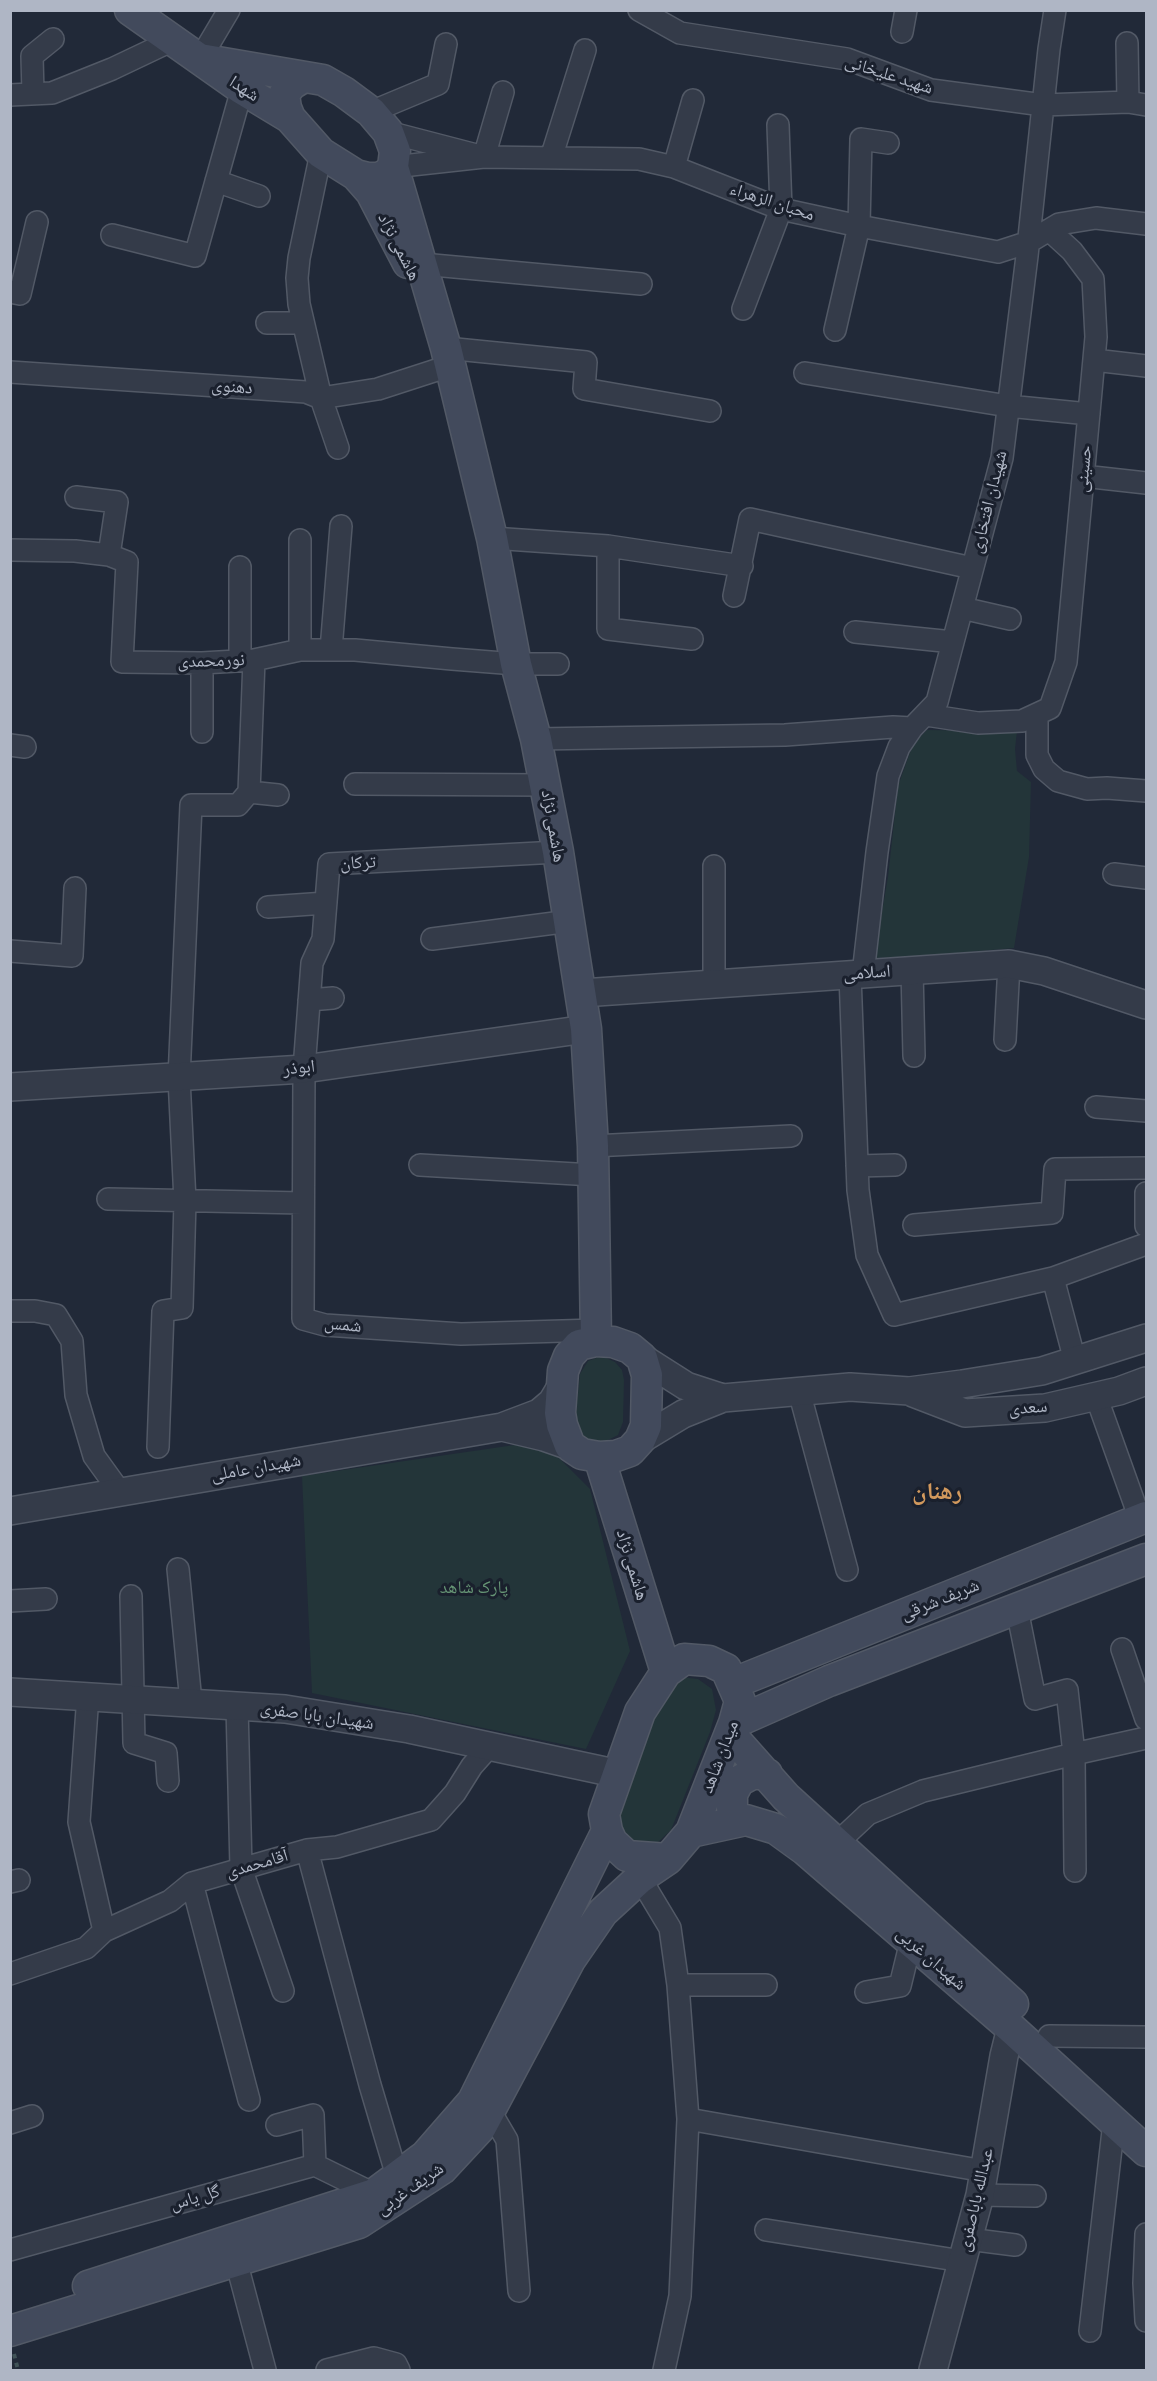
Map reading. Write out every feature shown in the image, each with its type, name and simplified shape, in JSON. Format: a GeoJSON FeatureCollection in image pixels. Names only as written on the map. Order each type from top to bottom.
{"type":"FeatureCollection","features":[{"type":"Feature","properties":{"kind":"main road","name":"شهدا"},"geometry":{"type":"LineString","coordinates":[[144,14],[173,40],[242,89],[290,118],[321,153],[356,175]]}},
{"type":"Feature","properties":{"kind":"main road","name":"شهدا"},"geometry":{"type":"LineString","coordinates":[[200,59],[323,80],[344,92],[380,122]]}},
{"type":"Feature","properties":{"kind":"main road"},"geometry":{"type":"LineString","coordinates":[[290,118],[285,95],[292,84],[302,78]]}},
{"type":"Feature","properties":{"kind":"main road","name":"هاشمی نژاد"},"geometry":{"type":"LineString","coordinates":[[380,122],[395,151],[393,167],[444,345],[492,538],[516,664],[536,739],[558,852],[586,1029],[593,1146],[596,1336]]}},
{"type":"Feature","properties":{"kind":"main road"},"geometry":{"type":"LineString","coordinates":[[356,175],[379,178],[393,167]]}},
{"type":"Feature","properties":{"kind":"main road","name":"هاشمی نژاد"},"geometry":{"type":"LineString","coordinates":[[356,175],[371,192],[444,345]]}},
{"type":"Feature","properties":{"kind":"main road"},"geometry":{"type":"LineString","coordinates":[[596,1336],[630,1348],[642,1358],[647,1375],[648,1407],[646,1426],[640,1440],[630,1450],[607,1457],[582,1454],[570,1446],[564,1435],[560,1413],[563,1371],[569,1356],[579,1345],[596,1336]]}},
{"type":"Feature","properties":{"kind":"main road","name":"هاشمی نژاد"},"geometry":{"type":"LineString","coordinates":[[607,1457],[675,1665]]}},
{"type":"Feature","properties":{"kind":"main road","name":"شریف شرقی"},"geometry":{"type":"LineString","coordinates":[[734,1683],[1143,1518]]}},
{"type":"Feature","properties":{"kind":"main road","name":"شریف شرقی"},"geometry":{"type":"LineString","coordinates":[[732,1729],[829,1681],[1146,1559]]}},
{"type":"Feature","properties":{"kind":"main road"},"geometry":{"type":"LineString","coordinates":[[668,1859],[627,1856],[612,1842],[607,1831],[604,1815],[640,1712],[675,1665],[709,1661],[726,1669],[734,1683]]}},
{"type":"Feature","properties":{"kind":"main road","name":"میدان شاهد"},"geometry":{"type":"LineString","coordinates":[[668,1859],[691,1832],[732,1729],[740,1701],[734,1683]]}},
{"type":"Feature","properties":{"kind":"main road","name":"شهیدان غربی"},"geometry":{"type":"LineString","coordinates":[[732,1729],[786,1797],[1146,2125]]}},
{"type":"Feature","properties":{"kind":"main road"},"geometry":{"type":"LineString","coordinates":[[738,1821],[732,1808],[732,1794],[739,1781],[752,1774],[767,1774]]}},
{"type":"Feature","properties":{"kind":"main road","name":"شهیدان غربی"},"geometry":{"type":"LineString","coordinates":[[691,1832],[746,1820],[776,1829],[805,1850],[1011,2028],[1146,2151]]}},
{"type":"Feature","properties":{"kind":"main road","name":"شریف غربی"},"geometry":{"type":"LineString","coordinates":[[10,2312],[386,2185],[425,2156],[472,2101],[607,1831]]}},
{"type":"Feature","properties":{"kind":"main road","name":"شریف غربی"},"geometry":{"type":"LineString","coordinates":[[10,2331],[359,2223],[442,2169],[481,2127],[570,1960],[601,1914],[640,1878],[668,1859]]}},
{"type":"Feature","properties":{"kind":"main road"},"geometry":{"type":"LineString","coordinates":[[574,1899],[586,1896],[596,1902],[601,1914]]}},
{"type":"Feature","properties":{"kind":"street"},"geometry":{"type":"LineString","coordinates":[[200,59],[229,10]]}},
{"type":"Feature","properties":{"kind":"street","name":"شهید علیخانی"},"geometry":{"type":"LineString","coordinates":[[639,10],[680,33],[847,59],[931,90],[1043,105],[1137,104]]}},
{"type":"Feature","properties":{"kind":"street"},"geometry":{"type":"LineString","coordinates":[[902,32],[906,10]]}},
{"type":"Feature","properties":{"kind":"street","name":"شهیدان افتخاری"},"geometry":{"type":"LineString","coordinates":[[1053,1278],[894,1315],[867,1255],[857,1166],[857,974],[888,776],[899,747],[937,702],[1002,458],[1055,10]]}},
{"type":"Feature","properties":{"kind":"street"},"geometry":{"type":"LineString","coordinates":[[33,94],[32,56],[53,39]]}},
{"type":"Feature","properties":{"kind":"street"},"geometry":{"type":"LineString","coordinates":[[10,95],[52,93],[112,69],[173,40]]}},
{"type":"Feature","properties":{"kind":"street"},"geometry":{"type":"LineString","coordinates":[[1127,43],[1137,104]]}},
{"type":"Feature","properties":{"kind":"street"},"geometry":{"type":"LineString","coordinates":[[380,122],[438,84],[446,44]]}},
{"type":"Feature","properties":{"kind":"street"},"geometry":{"type":"LineString","coordinates":[[550,158],[585,50]]}},
{"type":"Feature","properties":{"kind":"street"},"geometry":{"type":"LineString","coordinates":[[112,235],[195,256],[242,89]]}},
{"type":"Feature","properties":{"kind":"street"},"geometry":{"type":"LineString","coordinates":[[380,122],[484,157],[502,92]]}},
{"type":"Feature","properties":{"kind":"street"},"geometry":{"type":"LineString","coordinates":[[674,167],[693,100]]}},
{"type":"Feature","properties":{"kind":"street"},"geometry":{"type":"LineString","coordinates":[[743,309],[781,209],[778,125]]}},
{"type":"Feature","properties":{"kind":"street"},"geometry":{"type":"LineString","coordinates":[[836,330],[859,226],[861,139],[888,143]]}},
{"type":"Feature","properties":{"kind":"street"},"geometry":{"type":"LineString","coordinates":[[321,153],[298,258],[297,278],[303,323],[321,398],[338,448]]}},
{"type":"Feature","properties":{"kind":"street","name":"محبان الزهراء"},"geometry":{"type":"LineString","coordinates":[[393,167],[484,157],[639,159],[674,167],[781,209],[998,252],[1029,242],[1059,224],[1096,218],[1146,225]]}},
{"type":"Feature","properties":{"kind":"street"},"geometry":{"type":"LineString","coordinates":[[216,181],[259,196]]}},
{"type":"Feature","properties":{"kind":"street"},"geometry":{"type":"LineString","coordinates":[[10,292],[20,294],[38,222]]}},
{"type":"Feature","properties":{"kind":"street","name":"حسینی"},"geometry":{"type":"LineString","coordinates":[[1037,714],[1050,708],[1066,662],[1096,337],[1093,279],[1072,251],[1049,230]]}},
{"type":"Feature","properties":{"kind":"street"},"geometry":{"type":"LineString","coordinates":[[422,264],[641,284]]}},
{"type":"Feature","properties":{"kind":"street"},"geometry":{"type":"LineString","coordinates":[[267,323],[303,323]]}},
{"type":"Feature","properties":{"kind":"street"},"geometry":{"type":"LineString","coordinates":[[444,345],[586,362],[584,390],[710,411]]}},
{"type":"Feature","properties":{"kind":"street","name":"دهنوی"},"geometry":{"type":"LineString","coordinates":[[10,372],[306,392],[321,398],[378,389],[444,345]]}},
{"type":"Feature","properties":{"kind":"street"},"geometry":{"type":"LineString","coordinates":[[1094,360],[1146,366]]}},
{"type":"Feature","properties":{"kind":"street"},"geometry":{"type":"LineString","coordinates":[[805,373],[1008,406],[1089,414]]}},
{"type":"Feature","properties":{"kind":"street"},"geometry":{"type":"LineString","coordinates":[[1083,476],[1146,483]]}},
{"type":"Feature","properties":{"kind":"street"},"geometry":{"type":"LineString","coordinates":[[10,550],[75,551],[109,555],[117,502],[76,497]]}},
{"type":"Feature","properties":{"kind":"street"},"geometry":{"type":"LineString","coordinates":[[734,596],[750,519],[972,568]]}},
{"type":"Feature","properties":{"kind":"street"},"geometry":{"type":"LineString","coordinates":[[331,650],[341,526]]}},
{"type":"Feature","properties":{"kind":"street"},"geometry":{"type":"LineString","coordinates":[[492,538],[608,546],[742,566]]}},
{"type":"Feature","properties":{"kind":"street"},"geometry":{"type":"LineString","coordinates":[[300,540],[300,650]]}},
{"type":"Feature","properties":{"kind":"street"},"geometry":{"type":"LineString","coordinates":[[608,546],[608,629],[692,639]]}},
{"type":"Feature","properties":{"kind":"street","name":"نورمحمدی"},"geometry":{"type":"LineString","coordinates":[[109,555],[127,562],[122,662],[202,663],[247,659],[300,650],[354,650],[516,664],[558,664]]}},
{"type":"Feature","properties":{"kind":"street"},"geometry":{"type":"LineString","coordinates":[[158,1447],[163,1311],[182,1308],[185,1200],[179,1078],[191,805],[238,805],[249,792],[247,659],[240,567]]}},
{"type":"Feature","properties":{"kind":"street"},"geometry":{"type":"LineString","coordinates":[[962,609],[1010,619]]}},
{"type":"Feature","properties":{"kind":"street"},"geometry":{"type":"LineString","coordinates":[[855,632],[952,642]]}},
{"type":"Feature","properties":{"kind":"street"},"geometry":{"type":"LineString","coordinates":[[202,663],[202,732]]}},
{"type":"Feature","properties":{"kind":"street"},"geometry":{"type":"LineString","coordinates":[[536,739],[785,735],[893,727],[919,722],[1022,721],[1037,714],[1036,755],[1044,769],[1058,781],[1087,789],[1146,791]]}},
{"type":"Feature","properties":{"kind":"street"},"geometry":{"type":"LineString","coordinates":[[355,784],[546,785]]}},
{"type":"Feature","properties":{"kind":"street"},"geometry":{"type":"LineString","coordinates":[[249,792],[278,795]]}},
{"type":"Feature","properties":{"kind":"street","name":"ترکان"},"geometry":{"type":"LineString","coordinates":[[304,1069],[312,963],[323,939],[329,864],[558,852]]}},
{"type":"Feature","properties":{"kind":"street"},"geometry":{"type":"LineString","coordinates":[[714,866],[714,985]]}},
{"type":"Feature","properties":{"kind":"street"},"geometry":{"type":"LineString","coordinates":[[1114,874],[1146,878]]}},
{"type":"Feature","properties":{"kind":"street"},"geometry":{"type":"LineString","coordinates":[[10,951],[72,956],[75,888]]}},
{"type":"Feature","properties":{"kind":"street"},"geometry":{"type":"LineString","coordinates":[[268,907],[326,903]]}},
{"type":"Feature","properties":{"kind":"street"},"geometry":{"type":"LineString","coordinates":[[432,939],[570,921]]}},
{"type":"Feature","properties":{"kind":"street"},"geometry":{"type":"LineString","coordinates":[[1005,1040],[1009,964]]}},
{"type":"Feature","properties":{"kind":"street","name":"اسلامی"},"geometry":{"type":"LineString","coordinates":[[582,993],[1009,964],[1044,971],[1146,1005]]}},
{"type":"Feature","properties":{"kind":"street"},"geometry":{"type":"LineString","coordinates":[[912,970],[914,1056]]}},
{"type":"Feature","properties":{"kind":"street"},"geometry":{"type":"LineString","coordinates":[[309,1000],[333,998]]}},
{"type":"Feature","properties":{"kind":"street","name":"ابوذر"},"geometry":{"type":"LineString","coordinates":[[10,1087],[304,1069],[586,1029]]}},
{"type":"Feature","properties":{"kind":"street","name":"شمس"},"geometry":{"type":"LineString","coordinates":[[304,1069],[303,1319],[325,1325],[461,1334],[596,1336]]}},
{"type":"Feature","properties":{"kind":"street"},"geometry":{"type":"LineString","coordinates":[[1096,1107],[1146,1111]]}},
{"type":"Feature","properties":{"kind":"street"},"geometry":{"type":"LineString","coordinates":[[593,1146],[791,1136]]}},
{"type":"Feature","properties":{"kind":"street"},"geometry":{"type":"LineString","coordinates":[[420,1165],[593,1175]]}},
{"type":"Feature","properties":{"kind":"street"},"geometry":{"type":"LineString","coordinates":[[857,1166],[895,1165]]}},
{"type":"Feature","properties":{"kind":"street"},"geometry":{"type":"LineString","coordinates":[[914,1225],[1052,1213],[1055,1169],[1146,1168]]}},
{"type":"Feature","properties":{"kind":"street"},"geometry":{"type":"LineString","coordinates":[[1146,1193],[1146,1226]]}},
{"type":"Feature","properties":{"kind":"street"},"geometry":{"type":"LineString","coordinates":[[108,1199],[303,1203]]}},
{"type":"Feature","properties":{"kind":"street"},"geometry":{"type":"LineString","coordinates":[[1143,1518],[1096,1396],[1075,1361],[1053,1278],[1146,1244]]}},
{"type":"Feature","properties":{"kind":"street"},"geometry":{"type":"LineString","coordinates":[[10,1311],[35,1311],[56,1315],[72,1341],[76,1395],[94,1456],[120,1492]]}},
{"type":"Feature","properties":{"kind":"street","name":"سعدی"},"geometry":{"type":"LineString","coordinates":[[723,1398],[850,1387],[909,1391],[1042,1371],[1146,1338]]}},
{"type":"Feature","properties":{"kind":"street"},"geometry":{"type":"LineString","coordinates":[[642,1358],[686,1386],[723,1398]]}},
{"type":"Feature","properties":{"kind":"street","name":"سعدی"},"geometry":{"type":"LineString","coordinates":[[909,1391],[965,1413],[1045,1408],[1119,1391],[1146,1381]]}},
{"type":"Feature","properties":{"kind":"street","name":"شهیدان عاملی"},"geometry":{"type":"LineString","coordinates":[[10,1511],[502,1427],[539,1413],[552,1402],[561,1387]]}},
{"type":"Feature","properties":{"kind":"street"},"geometry":{"type":"LineString","coordinates":[[799,1391],[847,1570]]}},
{"type":"Feature","properties":{"kind":"street"},"geometry":{"type":"LineString","coordinates":[[640,1440],[683,1414],[723,1398]]}},
{"type":"Feature","properties":{"kind":"street","name":"شهیدان عاملی"},"geometry":{"type":"LineString","coordinates":[[502,1427],[570,1446]]}},
{"type":"Feature","properties":{"kind":"street"},"geometry":{"type":"LineString","coordinates":[[178,1569],[191,1702]]}},
{"type":"Feature","properties":{"kind":"street"},"geometry":{"type":"LineString","coordinates":[[131,1596],[134,1743],[166,1754],[168,1781]]}},
{"type":"Feature","properties":{"kind":"street"},"geometry":{"type":"LineString","coordinates":[[10,1601],[46,1599]]}},
{"type":"Feature","properties":{"kind":"street"},"geometry":{"type":"LineString","coordinates":[[1017,1609],[1035,1699],[1067,1690],[1074,1754],[1075,1871]]}},
{"type":"Feature","properties":{"kind":"street"},"geometry":{"type":"LineString","coordinates":[[1122,1649],[1146,1719]]}},
{"type":"Feature","properties":{"kind":"street","name":"شهیدان بابا صفری"},"geometry":{"type":"LineString","coordinates":[[10,1692],[88,1695],[285,1709],[397,1727],[619,1774]]}},
{"type":"Feature","properties":{"kind":"street"},"geometry":{"type":"LineString","coordinates":[[88,1695],[79,1822],[104,1931]]}},
{"type":"Feature","properties":{"kind":"street"},"geometry":{"type":"LineString","coordinates":[[237,1706],[241,1868],[283,1991]]}},
{"type":"Feature","properties":{"kind":"street"},"geometry":{"type":"LineString","coordinates":[[837,1842],[868,1814],[923,1791],[1146,1738]]}},
{"type":"Feature","properties":{"kind":"street","name":"آقامحمدی"},"geometry":{"type":"LineString","coordinates":[[10,1974],[86,1948],[104,1931],[170,1900],[192,1883],[307,1850],[337,1847],[431,1820],[455,1793],[472,1766],[489,1747]]}},
{"type":"Feature","properties":{"kind":"street"},"geometry":{"type":"LineString","coordinates":[[277,2125],[313,2115],[315,2164],[386,2185],[307,1850]]}},
{"type":"Feature","properties":{"kind":"street"},"geometry":{"type":"LineString","coordinates":[[640,1878],[670,1928],[678,1985],[687,2119],[680,2296],[664,2370]]}},
{"type":"Feature","properties":{"kind":"street"},"geometry":{"type":"LineString","coordinates":[[192,1883],[249,2100]]}},
{"type":"Feature","properties":{"kind":"street"},"geometry":{"type":"LineString","coordinates":[[866,1992],[900,1986],[910,1941]]}},
{"type":"Feature","properties":{"kind":"street"},"geometry":{"type":"LineString","coordinates":[[678,1985],[766,1985]]}},
{"type":"Feature","properties":{"kind":"street","name":"عبدالله باباصفری"},"geometry":{"type":"LineString","coordinates":[[933,2370],[982,2183],[1011,2028]]}},
{"type":"Feature","properties":{"kind":"street"},"geometry":{"type":"LineString","coordinates":[[1049,2036],[1146,2037]]}},
{"type":"Feature","properties":{"kind":"street"},"geometry":{"type":"LineString","coordinates":[[490,2111],[507,2140],[519,2291]]}},
{"type":"Feature","properties":{"kind":"street"},"geometry":{"type":"LineString","coordinates":[[10,2123],[32,2116]]}},
{"type":"Feature","properties":{"kind":"street"},"geometry":{"type":"LineString","coordinates":[[687,2119],[1035,2196]]}},
{"type":"Feature","properties":{"kind":"street"},"geometry":{"type":"LineString","coordinates":[[1090,2331],[1114,2122]]}},
{"type":"Feature","properties":{"kind":"street","name":"گل یاس"},"geometry":{"type":"LineString","coordinates":[[10,2250],[315,2164]]}},
{"type":"Feature","properties":{"kind":"street"},"geometry":{"type":"LineString","coordinates":[[766,2230],[965,2250],[1015,2245]]}},
{"type":"Feature","properties":{"kind":"street"},"geometry":{"type":"LineString","coordinates":[[1146,2234],[1144,2283],[1146,2321]]}},
{"type":"Feature","properties":{"kind":"street"},"geometry":{"type":"LineString","coordinates":[[239,2272],[266,2370]]}},
{"type":"Feature","properties":{"kind":"street"},"geometry":{"type":"LineString","coordinates":[[327,2370],[374,2358],[396,2364],[399,2370]]}},
{"type":"Feature","properties":{"kind":"green space"},"geometry":{"type":"Polygon","coordinates":[[[927,730],[1017,731],[1015,749],[1017,771],[1031,782],[1029,857],[1014,948],[874,958],[888,877],[898,786],[913,744],[927,730]]]}},
{"type":"Feature","properties":{"kind":"green space"},"geometry":{"type":"Polygon","coordinates":[[[602,1356],[615,1362],[622,1370],[624,1380],[623,1422],[618,1435],[606,1441],[591,1443],[579,1434],[575,1421],[580,1374],[588,1361],[602,1356]]]}},
{"type":"Feature","properties":{"kind":"green space","name":"پارک شاهد"},"geometry":{"type":"Polygon","coordinates":[[[542,1441],[590,1489],[630,1651],[586,1749],[312,1693],[302,1476],[542,1441]]]}},
{"type":"Feature","properties":{"kind":"green space"},"geometry":{"type":"Polygon","coordinates":[[[681,1677],[698,1679],[712,1689],[716,1710],[710,1732],[671,1830],[655,1845],[631,1846],[619,1837],[620,1798],[655,1708],[681,1677]]]}},
{"type":"Feature","properties":{"kind":"district","name":"رهنان"},"geometry":{"type":"Point","coordinates":[937,1492]}}]}
